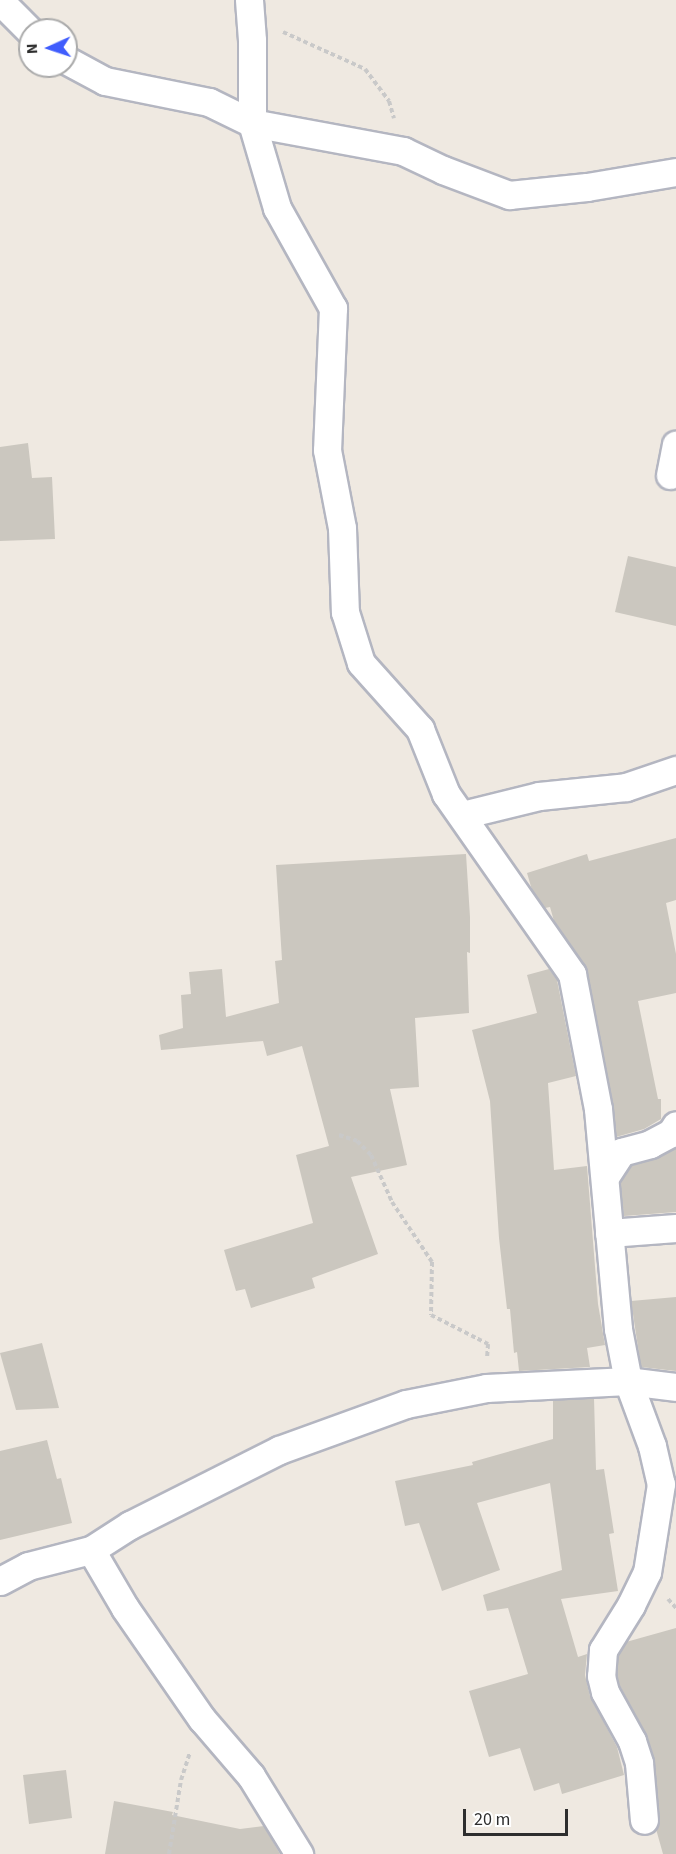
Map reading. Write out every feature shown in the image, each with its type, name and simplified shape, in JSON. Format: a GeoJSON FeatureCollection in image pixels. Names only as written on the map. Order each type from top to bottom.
{"type":"FeatureCollection","features":[{"type":"Feature","properties":{"kind":"street"},"geometry":{"type":"LineString","coordinates":[[249,0],[252,40],[252,123],[277,208],[333,308],[327,450],[342,528],[345,612],[361,663],[420,729],[446,794],[572,974],[598,1109],[618,1329],[628,1381],[652,1446],[661,1484],[647,1572],[631,1605],[603,1650],[601,1676],[604,1692],[632,1741],[639,1763],[644,1820]]}},
{"type":"Feature","properties":{"kind":"street"},"geometry":{"type":"LineString","coordinates":[[0,1],[18,19]]}},
{"type":"Feature","properties":{"kind":"street"},"geometry":{"type":"LineString","coordinates":[[78,66],[105,81],[209,102],[252,123],[402,151],[443,170],[509,195],[588,187],[676,172]]}},
{"type":"Feature","properties":{"kind":"street"},"geometry":{"type":"LineString","coordinates":[[670,475],[676,445]]}},
{"type":"Feature","properties":{"kind":"street"},"geometry":{"type":"LineString","coordinates":[[462,815],[538,796],[626,787],[676,770]]}},
{"type":"Feature","properties":{"kind":"street"},"geometry":{"type":"LineString","coordinates":[[605,1177],[621,1152],[650,1144],[671,1133],[676,1125]]}},
{"type":"Feature","properties":{"kind":"street"},"geometry":{"type":"LineString","coordinates":[[609,1233],[676,1228]]}},
{"type":"Feature","properties":{"kind":"street"},"geometry":{"type":"LineString","coordinates":[[0,1581],[28,1566],[91,1550],[130,1525],[279,1450],[406,1404],[486,1388],[628,1381],[676,1387]]}},
{"type":"Feature","properties":{"kind":"street"},"geometry":{"type":"LineString","coordinates":[[91,1550],[125,1608],[202,1719],[251,1776],[299,1854]]}},
{"type":"Feature","properties":{"kind":"path"},"geometry":{"type":"LineString","coordinates":[[277,27],[286,34],[333,52],[365,69],[389,101],[402,151]]}},
{"type":"Feature","properties":{"kind":"path"},"geometry":{"type":"LineString","coordinates":[[339,1135],[357,1141],[371,1155],[392,1202],[432,1262],[431,1315],[488,1344],[486,1388]]}},
{"type":"Feature","properties":{"kind":"path"},"geometry":{"type":"LineString","coordinates":[[169,1854],[181,1780],[202,1719]]}},
{"type":"Feature","properties":{"kind":"building"},"geometry":{"type":"Polygon","coordinates":[[[28,443],[32,478],[52,477],[55,539],[0,541],[0,447],[28,443]]]}},
{"type":"Feature","properties":{"kind":"building"},"geometry":{"type":"Polygon","coordinates":[[[628,556],[676,567],[676,626],[615,612],[628,556]]]}},
{"type":"Feature","properties":{"kind":"building"},"geometry":{"type":"Polygon","coordinates":[[[676,838],[676,900],[666,903],[676,954],[676,993],[638,1001],[658,1099],[661,1099],[661,1119],[644,1129],[616,1137],[613,1106],[587,971],[554,921],[550,907],[545,908],[532,890],[527,873],[587,854],[589,861],[676,838]]]}},
{"type":"Feature","properties":{"kind":"building"},"geometry":{"type":"Polygon","coordinates":[[[466,854],[470,917],[470,953],[467,952],[469,1013],[415,1018],[419,1087],[390,1089],[407,1165],[351,1177],[378,1254],[312,1278],[315,1288],[251,1308],[245,1289],[236,1291],[224,1250],[313,1223],[296,1155],[329,1146],[302,1046],[267,1056],[263,1041],[161,1050],[159,1035],[183,1028],[181,995],[191,994],[189,972],[222,969],[226,1017],[279,1003],[275,961],[282,960],[276,865],[466,854]]]}},
{"type":"Feature","properties":{"kind":"building"},"geometry":{"type":"Polygon","coordinates":[[[549,969],[557,980],[576,1076],[548,1083],[554,1170],[587,1166],[598,1304],[605,1345],[587,1348],[590,1367],[519,1371],[517,1352],[514,1353],[510,1309],[507,1309],[499,1238],[490,1101],[472,1030],[537,1013],[527,975],[549,969]]]}},
{"type":"Feature","properties":{"kind":"building"},"geometry":{"type":"Polygon","coordinates":[[[676,1148],[676,1212],[624,1216],[620,1182],[631,1166],[654,1159],[676,1148]]]}},
{"type":"Feature","properties":{"kind":"building"},"geometry":{"type":"Polygon","coordinates":[[[676,1297],[676,1371],[641,1367],[631,1301],[676,1297]]]}},
{"type":"Feature","properties":{"kind":"building"},"geometry":{"type":"Polygon","coordinates":[[[42,1343],[59,1408],[16,1410],[0,1353],[42,1343]]]}},
{"type":"Feature","properties":{"kind":"building"},"geometry":{"type":"Polygon","coordinates":[[[594,1398],[596,1470],[604,1469],[614,1533],[609,1534],[618,1591],[561,1599],[578,1657],[587,1654],[585,1675],[590,1696],[617,1747],[624,1775],[562,1794],[559,1783],[534,1791],[520,1748],[489,1757],[469,1691],[528,1674],[508,1608],[487,1611],[483,1595],[562,1570],[550,1483],[477,1503],[500,1570],[442,1591],[419,1523],[405,1526],[395,1481],[473,1465],[472,1462],[553,1439],[553,1400],[594,1398]]]}},
{"type":"Feature","properties":{"kind":"building"},"geometry":{"type":"Polygon","coordinates":[[[47,1440],[57,1479],[61,1478],[72,1523],[0,1540],[0,1451],[47,1440]]]}},
{"type":"Feature","properties":{"kind":"building"},"geometry":{"type":"Polygon","coordinates":[[[676,1628],[676,1854],[663,1854],[656,1829],[660,1819],[654,1758],[646,1734],[620,1686],[617,1675],[618,1655],[626,1642],[676,1628]]]}},
{"type":"Feature","properties":{"kind":"building"},"geometry":{"type":"Polygon","coordinates":[[[66,1770],[72,1818],[29,1824],[23,1775],[66,1770]]]}},
{"type":"Feature","properties":{"kind":"building"},"geometry":{"type":"Polygon","coordinates":[[[114,1801],[173,1812],[172,1815],[240,1829],[264,1826],[280,1854],[105,1854],[114,1801]]]}}]}
